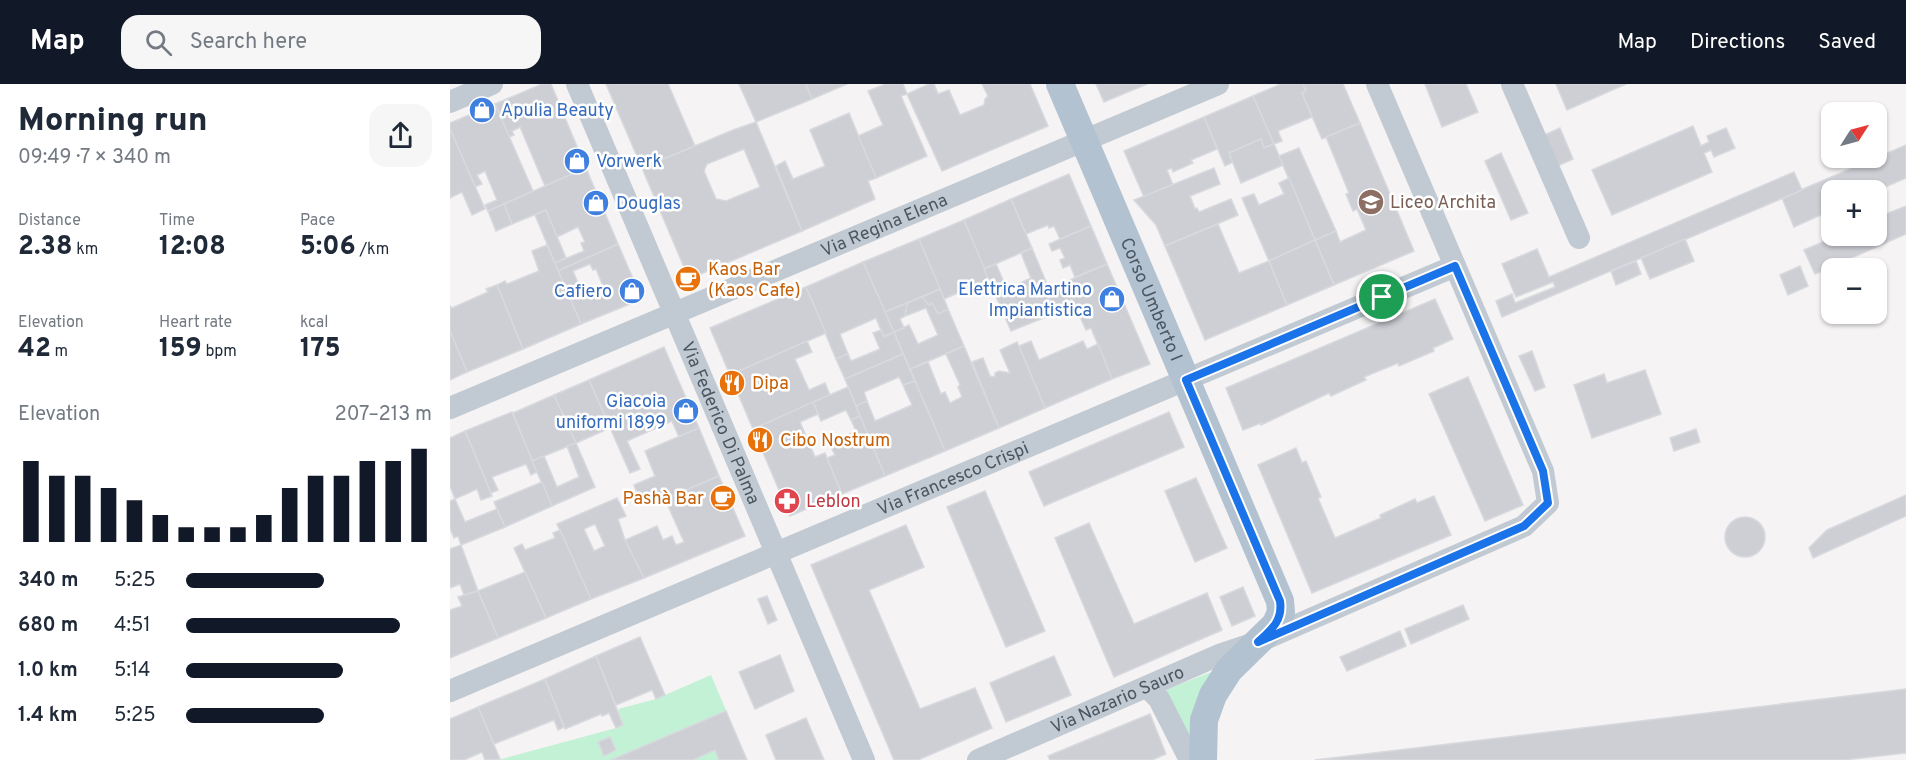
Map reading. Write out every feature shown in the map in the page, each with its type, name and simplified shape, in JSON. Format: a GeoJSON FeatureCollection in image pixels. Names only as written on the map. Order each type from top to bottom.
{"type":"FeatureCollection","features":[{"type":"Feature","properties":{"kind":"main road","name":"Corso Umberto I"},"geometry":{"type":"LineString","coordinates":[[1060,84],[1280,601],[1281,612],[1278,621],[1229,670],[1213,695],[1204,720],[1203,760]]}},
{"type":"Feature","properties":{"kind":"street"},"geometry":{"type":"LineString","coordinates":[[450,102],[492,84]]}},
{"type":"Feature","properties":{"kind":"street","name":"Via Federico Di Palma"},"geometry":{"type":"LineString","coordinates":[[577,84],[864,760]]}},
{"type":"Feature","properties":{"kind":"street","name":"Via Regina Elena"},"geometry":{"type":"LineString","coordinates":[[450,408],[1218,84]]}},
{"type":"Feature","properties":{"kind":"street"},"geometry":{"type":"LineString","coordinates":[[1377,84],[1455,266]]}},
{"type":"Feature","properties":{"kind":"street"},"geometry":{"type":"LineString","coordinates":[[1512,84],[1579,238]]}},
{"type":"Feature","properties":{"kind":"street","name":"Via Francesco Crispi"},"geometry":{"type":"LineString","coordinates":[[450,691],[1455,266]]}},
{"type":"Feature","properties":{"kind":"street","name":"Via Nazario Sauro"},"geometry":{"type":"LineString","coordinates":[[978,760],[1219,655],[1258,642],[1524,526],[1548,503],[1543,471],[1455,266]]}},
{"type":"Feature","properties":{"kind":"street"},"geometry":{"type":"LineString","coordinates":[[1147,687],[1159,699],[1190,760]]}},
{"type":"Feature","properties":{"kind":"green space"},"geometry":{"type":"Polygon","coordinates":[[[1214,671],[1194,744],[1162,691],[1214,671]]]}},
{"type":"Feature","properties":{"kind":"green space"},"geometry":{"type":"Polygon","coordinates":[[[711,675],[747,760],[498,760],[616,728],[623,725],[618,709],[656,699],[711,675]]]}},
{"type":"Feature","properties":{"kind":"building"},"geometry":{"type":"Polygon","coordinates":[[[542,84],[551,84],[586,168],[545,186],[520,127],[512,131],[514,135],[509,137],[495,104],[542,84]]]}},
{"type":"Feature","properties":{"kind":"building"},"geometry":{"type":"Polygon","coordinates":[[[606,84],[668,84],[695,146],[642,168],[606,84]]]}},
{"type":"Feature","properties":{"kind":"building"},"geometry":{"type":"Polygon","coordinates":[[[739,84],[806,84],[812,99],[756,122],[739,84]]]}},
{"type":"Feature","properties":{"kind":"building"},"geometry":{"type":"Polygon","coordinates":[[[806,84],[847,84],[812,99],[806,84]]]}},
{"type":"Feature","properties":{"kind":"building"},"geometry":{"type":"Polygon","coordinates":[[[886,84],[903,84],[907,94],[901,96],[927,156],[876,178],[858,136],[883,125],[868,91],[886,84]]]}},
{"type":"Feature","properties":{"kind":"building"},"geometry":{"type":"Polygon","coordinates":[[[934,84],[938,94],[949,90],[960,115],[984,105],[988,96],[982,84],[1030,84],[1048,126],[942,171],[907,94],[934,84]]]}},
{"type":"Feature","properties":{"kind":"building"},"geometry":{"type":"Polygon","coordinates":[[[1096,84],[1147,84],[1104,102],[1096,84]]]}},
{"type":"Feature","properties":{"kind":"building"},"geometry":{"type":"Polygon","coordinates":[[[1281,84],[1303,84],[1306,91],[1302,93],[1312,117],[1278,131],[1282,141],[1274,144],[1253,96],[1281,84]]]}},
{"type":"Feature","properties":{"kind":"building"},"geometry":{"type":"Polygon","coordinates":[[[1303,84],[1343,84],[1360,123],[1322,139],[1302,93],[1306,91],[1303,84]]]}},
{"type":"Feature","properties":{"kind":"building"},"geometry":{"type":"Polygon","coordinates":[[[1425,84],[1466,84],[1478,112],[1442,127],[1425,84]]]}},
{"type":"Feature","properties":{"kind":"building"},"geometry":{"type":"Polygon","coordinates":[[[1556,84],[1626,84],[1567,110],[1556,84]]]}},
{"type":"Feature","properties":{"kind":"building"},"geometry":{"type":"Polygon","coordinates":[[[1253,96],[1274,144],[1264,148],[1261,139],[1229,153],[1233,162],[1225,166],[1204,117],[1253,96]]]}},
{"type":"Feature","properties":{"kind":"building"},"geometry":{"type":"Polygon","coordinates":[[[495,104],[533,191],[488,211],[485,205],[497,200],[485,171],[477,175],[482,184],[475,187],[450,129],[450,123],[495,104]]]}},
{"type":"Feature","properties":{"kind":"building"},"geometry":{"type":"Polygon","coordinates":[[[849,113],[876,178],[868,181],[875,199],[802,231],[776,166],[785,161],[793,179],[825,166],[810,130],[849,113]]]}},
{"type":"Feature","properties":{"kind":"building"},"geometry":{"type":"Polygon","coordinates":[[[1204,117],[1217,149],[1191,160],[1193,163],[1173,172],[1172,168],[1167,170],[1173,185],[1144,197],[1124,151],[1204,117]]]}},
{"type":"Feature","properties":{"kind":"building"},"geometry":{"type":"Polygon","coordinates":[[[756,122],[802,231],[689,279],[642,168],[756,122]],[[744,149],[707,164],[704,171],[716,199],[726,201],[760,187],[744,149]]]}},
{"type":"Feature","properties":{"kind":"building","name":"Liceo Archita"},"geometry":{"type":"Polygon","coordinates":[[[1360,123],[1414,251],[1334,285],[1315,240],[1336,231],[1340,242],[1366,230],[1357,209],[1353,211],[1346,194],[1349,193],[1326,137],[1360,123]]]}},
{"type":"Feature","properties":{"kind":"building"},"geometry":{"type":"Polygon","coordinates":[[[1693,126],[1701,146],[1709,142],[1707,136],[1726,128],[1735,148],[1714,157],[1711,150],[1704,153],[1712,172],[1612,215],[1592,170],[1693,126]]]}},
{"type":"Feature","properties":{"kind":"building"},"geometry":{"type":"Polygon","coordinates":[[[1560,128],[1573,159],[1553,168],[1540,137],[1560,128]]]}},
{"type":"Feature","properties":{"kind":"building"},"geometry":{"type":"Polygon","coordinates":[[[450,129],[485,209],[472,215],[462,192],[450,198],[450,129]]]}},
{"type":"Feature","properties":{"kind":"building"},"geometry":{"type":"Polygon","coordinates":[[[1261,139],[1264,148],[1274,144],[1283,165],[1241,183],[1229,153],[1261,139]]]}},
{"type":"Feature","properties":{"kind":"building"},"geometry":{"type":"Polygon","coordinates":[[[1906,145],[1906,178],[1887,186],[1887,180],[1824,180],[1852,168],[1887,168],[1887,153],[1906,145]]]}},
{"type":"Feature","properties":{"kind":"building"},"geometry":{"type":"Polygon","coordinates":[[[1299,148],[1336,231],[1315,240],[1279,156],[1299,148]]]}},
{"type":"Feature","properties":{"kind":"building"},"geometry":{"type":"Polygon","coordinates":[[[1501,153],[1528,213],[1511,220],[1485,161],[1501,153]]]}},
{"type":"Feature","properties":{"kind":"building"},"geometry":{"type":"Polygon","coordinates":[[[586,168],[618,244],[558,271],[555,263],[584,251],[581,243],[585,242],[578,227],[557,237],[546,210],[512,224],[504,204],[586,168]]]}},
{"type":"Feature","properties":{"kind":"building"},"geometry":{"type":"Polygon","coordinates":[[[1214,168],[1220,184],[1190,196],[1195,209],[1197,208],[1199,212],[1231,199],[1238,215],[1165,246],[1156,225],[1134,200],[1214,168]]]}},
{"type":"Feature","properties":{"kind":"building"},"geometry":{"type":"Polygon","coordinates":[[[1794,172],[1802,190],[1502,317],[1496,301],[1512,294],[1515,303],[1555,287],[1553,282],[1516,297],[1502,264],[1537,249],[1549,277],[1794,172]]]}},
{"type":"Feature","properties":{"kind":"building"},"geometry":{"type":"Polygon","coordinates":[[[1069,174],[1091,226],[1060,239],[1054,226],[1049,228],[1048,225],[1026,234],[1011,199],[1069,174]]]}},
{"type":"Feature","properties":{"kind":"building"},"geometry":{"type":"Polygon","coordinates":[[[1289,178],[1315,240],[1269,261],[1242,198],[1254,194],[1259,205],[1284,194],[1279,183],[1289,178]]]}},
{"type":"Feature","properties":{"kind":"building"},"geometry":{"type":"Polygon","coordinates":[[[1821,181],[1821,215],[1794,227],[1782,198],[1821,181]]]}},
{"type":"Feature","properties":{"kind":"building"},"geometry":{"type":"Polygon","coordinates":[[[1011,199],[1032,248],[984,269],[964,220],[1011,199]]]}},
{"type":"Feature","properties":{"kind":"building"},"geometry":{"type":"Polygon","coordinates":[[[504,204],[512,224],[496,231],[488,211],[504,204]]]}},
{"type":"Feature","properties":{"kind":"building"},"geometry":{"type":"Polygon","coordinates":[[[1906,206],[1906,234],[1887,242],[1887,214],[1906,206]]]}},
{"type":"Feature","properties":{"kind":"building"},"geometry":{"type":"Polygon","coordinates":[[[546,210],[566,258],[555,263],[535,215],[546,210]]]}},
{"type":"Feature","properties":{"kind":"building"},"geometry":{"type":"Polygon","coordinates":[[[964,220],[989,279],[944,299],[919,239],[964,220]]]}},
{"type":"Feature","properties":{"kind":"building"},"geometry":{"type":"Polygon","coordinates":[[[1218,224],[1239,273],[1269,261],[1287,305],[1205,340],[1165,246],[1218,224]]]}},
{"type":"Feature","properties":{"kind":"building"},"geometry":{"type":"Polygon","coordinates":[[[1091,226],[1107,264],[1075,277],[1070,265],[1063,268],[1060,260],[1065,258],[1060,248],[1052,251],[1049,244],[1091,226]]]}},
{"type":"Feature","properties":{"kind":"building"},"geometry":{"type":"Polygon","coordinates":[[[919,239],[940,289],[885,312],[863,262],[919,239]]]}},
{"type":"Feature","properties":{"kind":"building"},"geometry":{"type":"Polygon","coordinates":[[[1685,239],[1694,261],[1650,279],[1641,258],[1685,239]]]}},
{"type":"Feature","properties":{"kind":"building"},"geometry":{"type":"Polygon","coordinates":[[[1315,240],[1334,285],[1287,305],[1269,261],[1315,240]]]}},
{"type":"Feature","properties":{"kind":"building"},"geometry":{"type":"Polygon","coordinates":[[[1821,243],[1821,246],[1879,246],[1851,258],[1821,258],[1821,271],[1815,274],[1804,250],[1821,243]]]}},
{"type":"Feature","properties":{"kind":"building"},"geometry":{"type":"Polygon","coordinates":[[[618,244],[642,299],[581,324],[558,271],[618,244]],[[590,264],[573,271],[583,295],[603,286],[596,269],[593,270],[590,264]]]}},
{"type":"Feature","properties":{"kind":"building"},"geometry":{"type":"Polygon","coordinates":[[[547,245],[581,324],[523,349],[497,285],[505,281],[507,284],[539,271],[532,251],[547,245]]]}},
{"type":"Feature","properties":{"kind":"building"},"geometry":{"type":"Polygon","coordinates":[[[1032,248],[1051,294],[1048,295],[1056,313],[1011,331],[984,269],[996,264],[1007,289],[1031,278],[1021,253],[1032,248]]]}},
{"type":"Feature","properties":{"kind":"building"},"geometry":{"type":"Polygon","coordinates":[[[1636,261],[1641,274],[1616,285],[1611,271],[1636,261]]]}},
{"type":"Feature","properties":{"kind":"building"},"geometry":{"type":"Polygon","coordinates":[[[863,262],[894,332],[884,337],[876,318],[840,334],[848,354],[836,359],[806,287],[863,262]]]}},
{"type":"Feature","properties":{"kind":"building"},"geometry":{"type":"Polygon","coordinates":[[[1107,264],[1150,364],[1112,379],[1091,328],[1086,330],[1072,299],[1053,307],[1048,295],[1068,287],[1065,282],[1107,264]]]}},
{"type":"Feature","properties":{"kind":"building"},"geometry":{"type":"Polygon","coordinates":[[[1800,266],[1808,286],[1788,295],[1780,275],[1800,266]]]}},
{"type":"Feature","properties":{"kind":"building"},"geometry":{"type":"Polygon","coordinates":[[[497,285],[523,349],[467,372],[450,331],[450,306],[452,308],[488,292],[486,289],[497,285]]]}},
{"type":"Feature","properties":{"kind":"building"},"geometry":{"type":"Polygon","coordinates":[[[806,287],[826,333],[730,375],[710,328],[806,287]]]}},
{"type":"Feature","properties":{"kind":"building"},"geometry":{"type":"Polygon","coordinates":[[[940,289],[948,309],[938,314],[932,303],[929,305],[922,297],[940,289]]]}},
{"type":"Feature","properties":{"kind":"building"},"geometry":{"type":"Polygon","coordinates":[[[922,297],[929,305],[932,303],[938,314],[948,309],[964,346],[910,369],[894,332],[909,325],[918,344],[938,335],[926,308],[905,316],[907,303],[922,297]]]}},
{"type":"Feature","properties":{"kind":"building"},"geometry":{"type":"Polygon","coordinates":[[[1435,299],[1453,339],[1433,348],[1434,351],[1399,366],[1398,363],[1364,377],[1366,380],[1331,396],[1329,393],[1261,425],[1261,423],[1243,430],[1226,388],[1435,299]]]}},
{"type":"Feature","properties":{"kind":"building"},"geometry":{"type":"Polygon","coordinates":[[[907,303],[905,316],[900,319],[904,328],[894,332],[885,312],[907,303]]]}},
{"type":"Feature","properties":{"kind":"building"},"geometry":{"type":"Polygon","coordinates":[[[881,330],[884,337],[894,332],[903,354],[845,379],[836,359],[848,354],[851,361],[880,349],[873,333],[881,330]]]}},
{"type":"Feature","properties":{"kind":"building"},"geometry":{"type":"Polygon","coordinates":[[[450,331],[467,372],[450,380],[450,331]]]}},
{"type":"Feature","properties":{"kind":"building"},"geometry":{"type":"Polygon","coordinates":[[[807,341],[812,352],[795,359],[809,390],[825,383],[830,395],[753,429],[730,375],[807,341]]]}},
{"type":"Feature","properties":{"kind":"building"},"geometry":{"type":"Polygon","coordinates":[[[1031,341],[1039,360],[1083,341],[1087,349],[1098,344],[1112,379],[1045,408],[1019,346],[1031,341]]]}},
{"type":"Feature","properties":{"kind":"building"},"geometry":{"type":"Polygon","coordinates":[[[1017,342],[1045,408],[999,428],[972,362],[983,358],[990,376],[995,377],[995,373],[999,371],[1010,373],[1000,350],[1017,342]]]}},
{"type":"Feature","properties":{"kind":"building"},"geometry":{"type":"Polygon","coordinates":[[[964,346],[999,428],[945,451],[910,369],[928,362],[941,394],[945,392],[950,403],[962,397],[958,387],[960,385],[946,354],[964,346]]]}},
{"type":"Feature","properties":{"kind":"building"},"geometry":{"type":"Polygon","coordinates":[[[664,347],[699,428],[679,437],[672,421],[627,441],[640,469],[630,473],[589,380],[664,347]]]}},
{"type":"Feature","properties":{"kind":"building"},"geometry":{"type":"Polygon","coordinates":[[[1532,351],[1545,387],[1535,391],[1519,356],[1532,351]]]}},
{"type":"Feature","properties":{"kind":"building"},"geometry":{"type":"Polygon","coordinates":[[[903,354],[915,381],[903,385],[899,377],[864,392],[867,401],[856,406],[845,379],[903,354]]]}},
{"type":"Feature","properties":{"kind":"building"},"geometry":{"type":"Polygon","coordinates":[[[1645,370],[1661,414],[1592,438],[1574,385],[1604,374],[1607,383],[1645,370]]]}},
{"type":"Feature","properties":{"kind":"building"},"geometry":{"type":"Polygon","coordinates":[[[1468,377],[1523,505],[1485,521],[1429,394],[1468,377]]]}},
{"type":"Feature","properties":{"kind":"building"},"geometry":{"type":"Polygon","coordinates":[[[589,380],[610,428],[576,443],[554,395],[589,380]]]}},
{"type":"Feature","properties":{"kind":"building"},"geometry":{"type":"Polygon","coordinates":[[[915,381],[945,451],[885,476],[856,406],[867,401],[875,421],[912,405],[903,385],[915,381]]]}},
{"type":"Feature","properties":{"kind":"building"},"geometry":{"type":"Polygon","coordinates":[[[848,387],[860,416],[851,420],[846,410],[821,421],[813,402],[848,387]]]}},
{"type":"Feature","properties":{"kind":"building"},"geometry":{"type":"Polygon","coordinates":[[[554,395],[576,443],[532,461],[513,413],[554,395]]]}},
{"type":"Feature","properties":{"kind":"building"},"geometry":{"type":"Polygon","coordinates":[[[813,402],[818,414],[800,422],[815,457],[825,453],[842,494],[790,516],[753,429],[813,402]]]}},
{"type":"Feature","properties":{"kind":"building"},"geometry":{"type":"Polygon","coordinates":[[[512,412],[537,472],[531,475],[526,464],[492,477],[498,490],[491,493],[465,431],[512,412]]]}},
{"type":"Feature","properties":{"kind":"building"},"geometry":{"type":"Polygon","coordinates":[[[1169,412],[1184,447],[1044,506],[1029,472],[1169,412]]]}},
{"type":"Feature","properties":{"kind":"building"},"geometry":{"type":"Polygon","coordinates":[[[860,416],[885,476],[842,494],[827,458],[835,455],[829,443],[856,431],[851,420],[860,416]]]}},
{"type":"Feature","properties":{"kind":"building"},"geometry":{"type":"Polygon","coordinates":[[[699,428],[719,476],[659,502],[655,494],[640,500],[634,485],[655,476],[645,451],[699,428]]]}},
{"type":"Feature","properties":{"kind":"building"},"geometry":{"type":"Polygon","coordinates":[[[1696,429],[1700,442],[1674,451],[1670,438],[1696,429]]]}},
{"type":"Feature","properties":{"kind":"building"},"geometry":{"type":"Polygon","coordinates":[[[465,431],[492,496],[481,500],[477,489],[455,499],[450,486],[450,438],[465,431]]]}},
{"type":"Feature","properties":{"kind":"building"},"geometry":{"type":"Polygon","coordinates":[[[576,443],[595,487],[552,506],[532,461],[544,456],[557,487],[579,477],[567,446],[576,443]]]}},
{"type":"Feature","properties":{"kind":"building"},"geometry":{"type":"Polygon","coordinates":[[[1296,448],[1302,463],[1306,461],[1321,497],[1318,498],[1335,538],[1381,518],[1380,515],[1415,499],[1417,503],[1434,496],[1451,535],[1312,593],[1258,465],[1296,448]]]}},
{"type":"Feature","properties":{"kind":"building"},"geometry":{"type":"Polygon","coordinates":[[[719,476],[745,536],[644,578],[625,540],[657,526],[663,540],[672,536],[676,545],[684,542],[665,499],[719,476]]]}},
{"type":"Feature","properties":{"kind":"building"},"geometry":{"type":"Polygon","coordinates":[[[1196,478],[1227,548],[1195,562],[1165,491],[1196,478]]]}},
{"type":"Feature","properties":{"kind":"building"},"geometry":{"type":"Polygon","coordinates":[[[542,482],[552,506],[505,527],[494,502],[542,482]]]}},
{"type":"Feature","properties":{"kind":"building"},"geometry":{"type":"Polygon","coordinates":[[[985,491],[1045,631],[1006,647],[947,507],[985,491]]]}},
{"type":"Feature","properties":{"kind":"building"},"geometry":{"type":"Polygon","coordinates":[[[1906,495],[1906,516],[1813,558],[1809,548],[1827,530],[1906,495]]]}},
{"type":"Feature","properties":{"kind":"building"},"geometry":{"type":"Polygon","coordinates":[[[617,498],[626,516],[618,519],[625,540],[644,578],[591,599],[557,524],[617,498]],[[595,524],[584,529],[594,551],[605,546],[595,524]]]}},
{"type":"Feature","properties":{"kind":"building"},"geometry":{"type":"Polygon","coordinates":[[[455,499],[465,522],[497,509],[505,527],[461,545],[458,536],[454,538],[450,528],[450,501],[455,499]]]}},
{"type":"Feature","properties":{"kind":"building"},"geometry":{"type":"Polygon","coordinates":[[[1745,517],[1759,523],[1765,537],[1759,551],[1745,557],[1731,551],[1725,537],[1731,523],[1745,517]]]}},
{"type":"Feature","properties":{"kind":"building"},"geometry":{"type":"Polygon","coordinates":[[[1089,523],[1134,624],[1207,593],[1222,630],[1114,677],[1055,538],[1089,523]]]}},
{"type":"Feature","properties":{"kind":"building"},"geometry":{"type":"Polygon","coordinates":[[[906,525],[924,567],[869,590],[920,709],[975,688],[992,728],[918,760],[894,760],[811,565],[906,525]]]}},
{"type":"Feature","properties":{"kind":"building"},"geometry":{"type":"Polygon","coordinates":[[[560,530],[591,599],[546,618],[514,548],[522,544],[525,550],[555,538],[553,533],[560,530]]]}},
{"type":"Feature","properties":{"kind":"building"},"geometry":{"type":"Polygon","coordinates":[[[461,545],[478,591],[464,595],[460,584],[450,588],[450,549],[461,545]]]}},
{"type":"Feature","properties":{"kind":"building"},"geometry":{"type":"Polygon","coordinates":[[[525,572],[546,618],[498,638],[478,591],[525,572]]]}},
{"type":"Feature","properties":{"kind":"building"},"geometry":{"type":"Polygon","coordinates":[[[1243,587],[1255,616],[1232,626],[1220,597],[1243,587]]]}},
{"type":"Feature","properties":{"kind":"building"},"geometry":{"type":"Polygon","coordinates":[[[478,591],[498,638],[450,658],[450,610],[462,606],[458,597],[478,591]]]}},
{"type":"Feature","properties":{"kind":"building"},"geometry":{"type":"Polygon","coordinates":[[[767,596],[777,620],[768,624],[758,599],[767,596]]]}},
{"type":"Feature","properties":{"kind":"building"},"geometry":{"type":"Polygon","coordinates":[[[1463,605],[1469,619],[1411,644],[1405,629],[1463,605]]]}},
{"type":"Feature","properties":{"kind":"building"},"geometry":{"type":"Polygon","coordinates":[[[1400,631],[1406,646],[1347,671],[1340,657],[1400,631]]]}},
{"type":"Feature","properties":{"kind":"building"},"geometry":{"type":"Polygon","coordinates":[[[640,637],[665,695],[656,699],[652,690],[616,705],[596,656],[640,637]]]}},
{"type":"Feature","properties":{"kind":"building"},"geometry":{"type":"Polygon","coordinates":[[[780,655],[794,691],[755,709],[739,672],[780,655]]]}},
{"type":"Feature","properties":{"kind":"building"},"geometry":{"type":"Polygon","coordinates":[[[596,656],[623,725],[616,728],[609,713],[565,729],[545,679],[596,656]]]}},
{"type":"Feature","properties":{"kind":"building"},"geometry":{"type":"Polygon","coordinates":[[[1054,656],[1071,695],[1006,722],[990,683],[1054,656]]]}},
{"type":"Feature","properties":{"kind":"building"},"geometry":{"type":"Polygon","coordinates":[[[545,679],[564,727],[558,730],[554,720],[494,744],[478,707],[545,679]]]}},
{"type":"Feature","properties":{"kind":"building"},"geometry":{"type":"Polygon","coordinates":[[[1906,689],[1906,753],[1844,760],[1315,760],[1906,689]]]}},
{"type":"Feature","properties":{"kind":"building"},"geometry":{"type":"Polygon","coordinates":[[[478,707],[500,759],[485,760],[482,752],[464,760],[450,760],[450,719],[478,707]]]}},
{"type":"Feature","properties":{"kind":"building"},"geometry":{"type":"Polygon","coordinates":[[[726,711],[747,760],[719,760],[715,750],[693,760],[611,760],[726,711]]]}},
{"type":"Feature","properties":{"kind":"building"},"geometry":{"type":"Polygon","coordinates":[[[1150,714],[1166,754],[1152,760],[1050,760],[1048,756],[1150,714]]]}},
{"type":"Feature","properties":{"kind":"building"},"geometry":{"type":"Polygon","coordinates":[[[806,718],[824,760],[776,760],[766,735],[806,718]]]}},
{"type":"Feature","properties":{"kind":"building"},"geometry":{"type":"Polygon","coordinates":[[[610,737],[616,750],[604,756],[598,742],[610,737]]]}},
{"type":"Feature","properties":{"kind":"place","name":"Apulia Beauty"},"geometry":{"type":"Point","coordinates":[482,110]}},
{"type":"Feature","properties":{"kind":"place","name":"Vorwerk"},"geometry":{"type":"Point","coordinates":[577,161]}},
{"type":"Feature","properties":{"kind":"place","name":"Liceo Archita"},"geometry":{"type":"Point","coordinates":[1371,202]}},
{"type":"Feature","properties":{"kind":"place","name":"Douglas"},"geometry":{"type":"Point","coordinates":[596,203]}},
{"type":"Feature","properties":{"kind":"place","name":"Kaos Bar (Kaos Cafe)"},"geometry":{"type":"Point","coordinates":[688,279]}},
{"type":"Feature","properties":{"kind":"place","name":"Cafiero"},"geometry":{"type":"Point","coordinates":[632,291]}},
{"type":"Feature","properties":{"kind":"place","name":"Elettrica Martino Impiantistica"},"geometry":{"type":"Point","coordinates":[1112,299]}},
{"type":"Feature","properties":{"kind":"place","name":"Dipa"},"geometry":{"type":"Point","coordinates":[732,383]}},
{"type":"Feature","properties":{"kind":"place","name":"Giacoia uniformi 1899"},"geometry":{"type":"Point","coordinates":[686,411]}},
{"type":"Feature","properties":{"kind":"place","name":"Cibo Nostrum"},"geometry":{"type":"Point","coordinates":[760,440]}},
{"type":"Feature","properties":{"kind":"place","name":"Pashà Bar"},"geometry":{"type":"Point","coordinates":[723,498]}},
{"type":"Feature","properties":{"kind":"place","name":"Leblon"},"geometry":{"type":"Point","coordinates":[787,501]}},
{"type":"Feature","properties":{"kind":"route"},"geometry":{"type":"LineString","coordinates":[[1455,266],[1543,471],[1548,503],[1524,526],[1258,642],[1278,621],[1281,612],[1280,601],[1186,380],[1382,297],[1455,266]]}}]}
